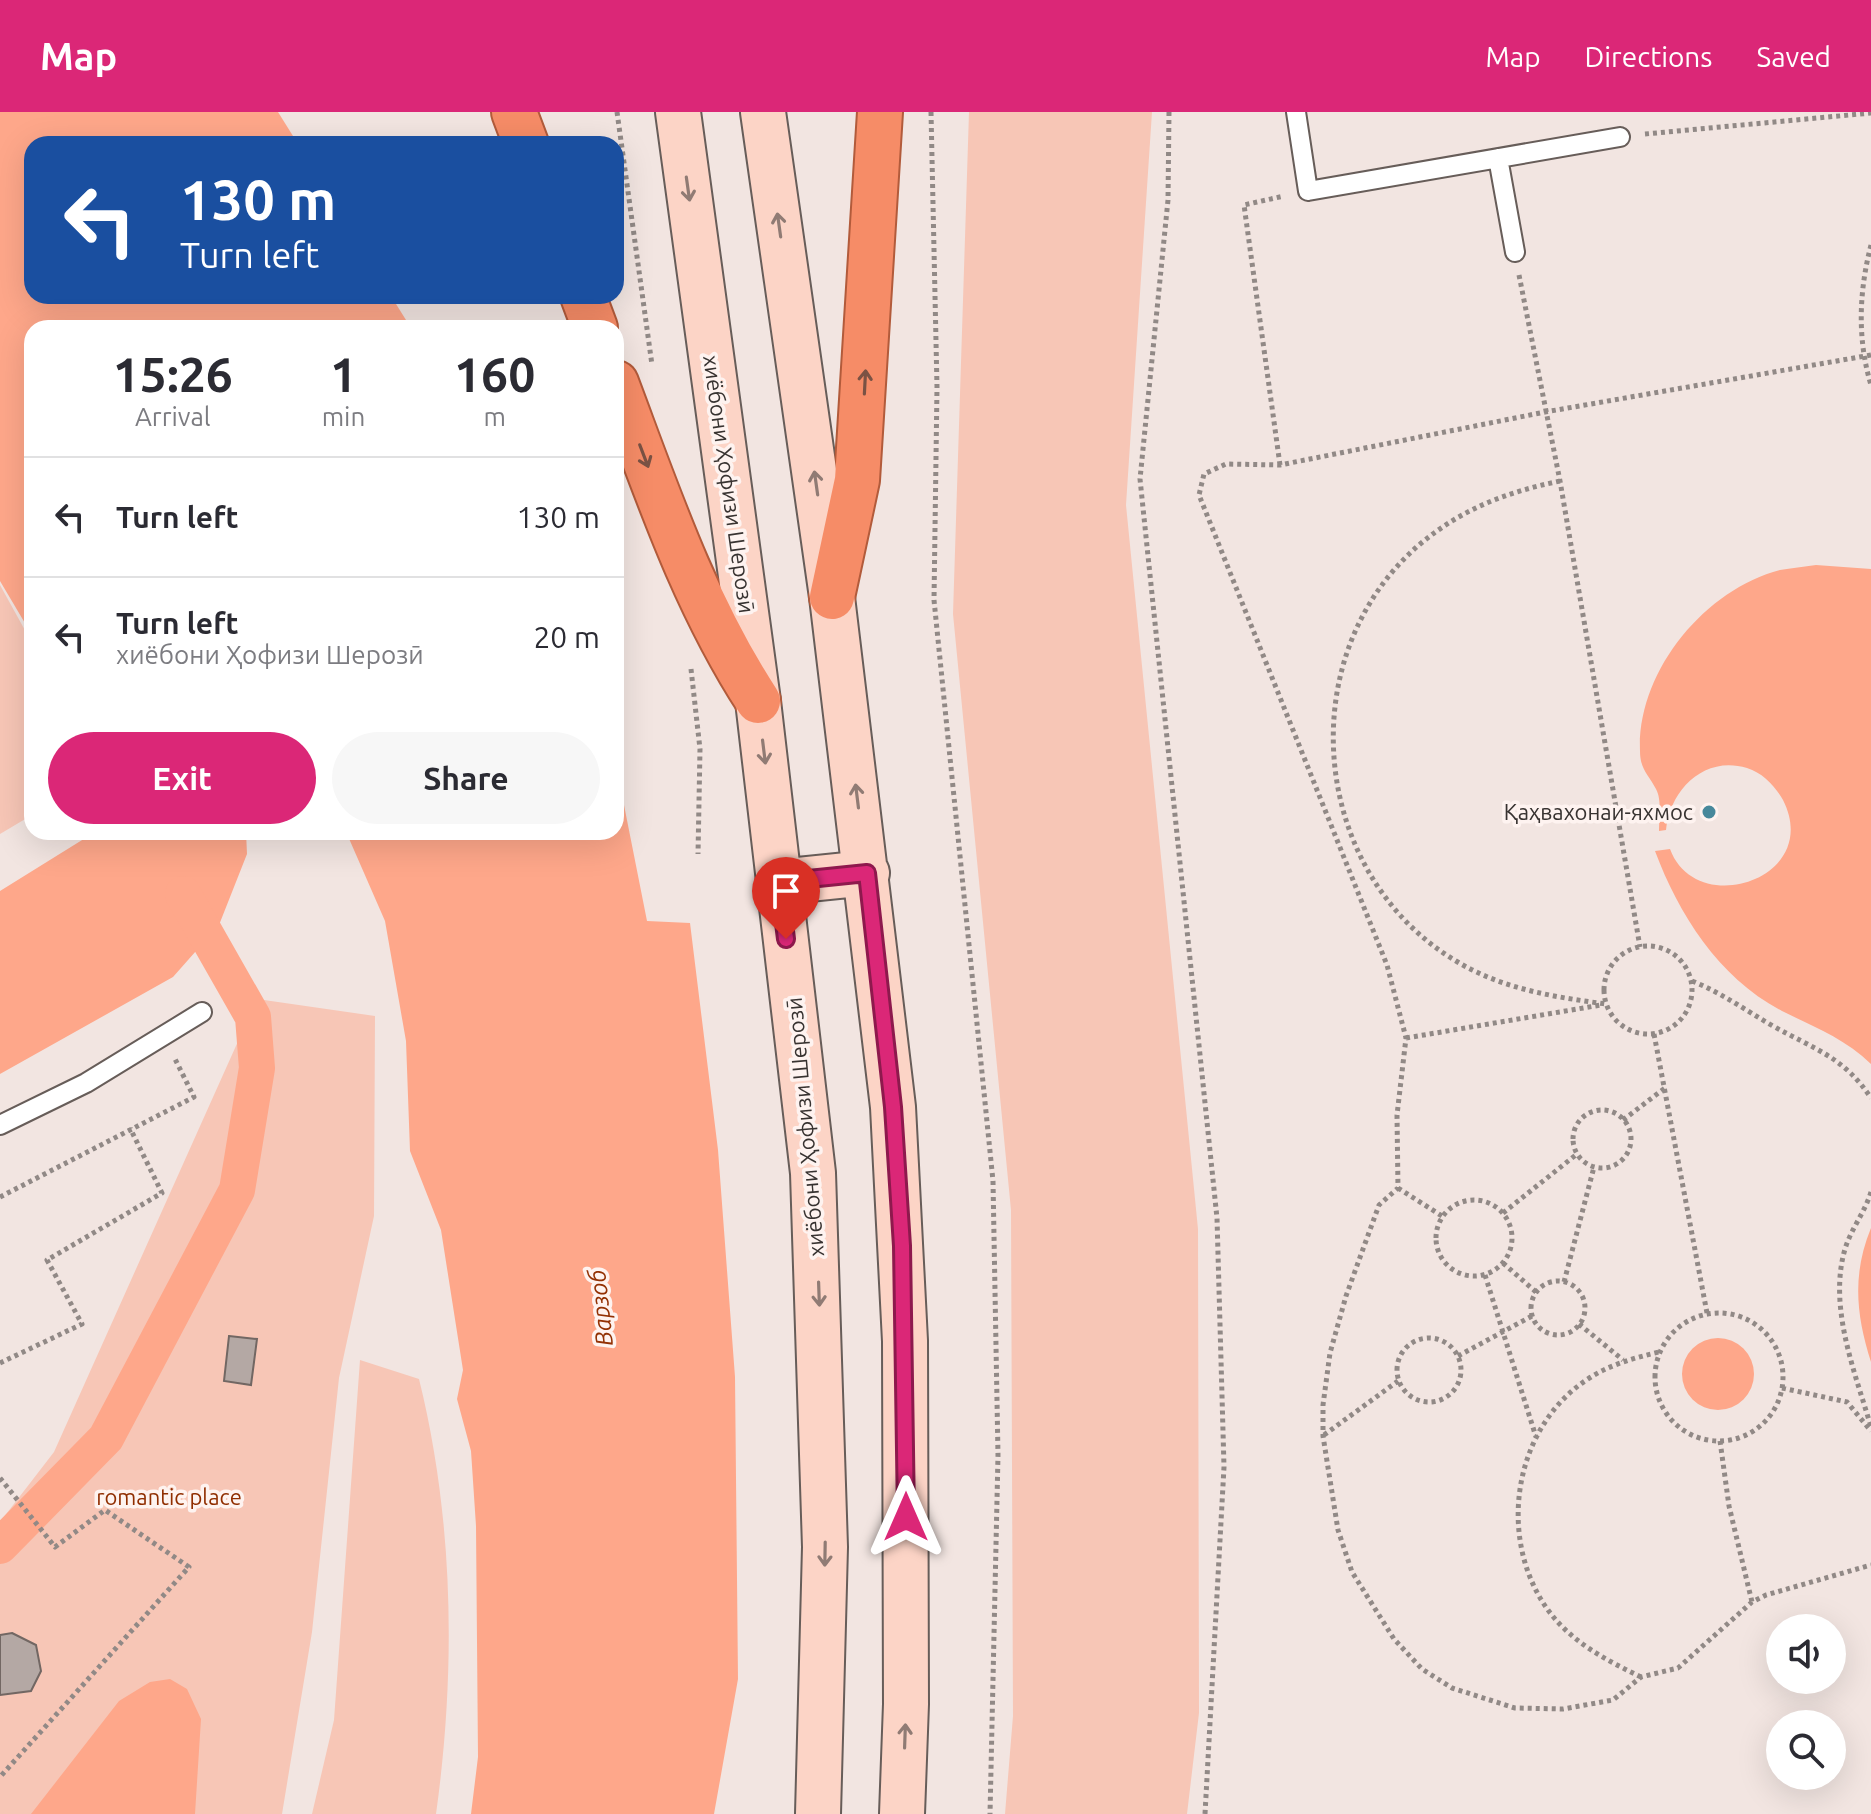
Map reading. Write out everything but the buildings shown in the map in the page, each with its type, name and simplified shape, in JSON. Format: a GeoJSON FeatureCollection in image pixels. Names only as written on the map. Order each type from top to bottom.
{"type":"FeatureCollection","features":[{"type":"Feature","properties":{"kind":"highway"},"geometry":{"type":"LineString","coordinates":[[514,112],[523,136]]}},
{"type":"Feature","properties":{"kind":"highway"},"geometry":{"type":"LineString","coordinates":[[832,597],[857,480],[880,112]]}},
{"type":"Feature","properties":{"kind":"highway"},"geometry":{"type":"LineString","coordinates":[[635,382],[693,583],[718,636],[758,701]]}},
{"type":"Feature","properties":{"kind":"main road","name":"хиёбони Ҳофизи Шерозӣ"},"geometry":{"type":"LineString","coordinates":[[678,112],[758,701],[810,1143],[820,1324],[825,1547],[818,1814]]}},
{"type":"Feature","properties":{"kind":"main road"},"geometry":{"type":"LineString","coordinates":[[763,112],[832,597],[893,1107],[904,1272],[906,1704],[902,1814]]}},
{"type":"Feature","properties":{"kind":"main road"},"geometry":{"type":"LineString","coordinates":[[779,882],[867,873]]}},
{"type":"Feature","properties":{"kind":"lane"},"geometry":{"type":"LineString","coordinates":[[1296,112],[1308,191],[1620,137]]}},
{"type":"Feature","properties":{"kind":"lane"},"geometry":{"type":"LineString","coordinates":[[1498,158],[1515,252]]}},
{"type":"Feature","properties":{"kind":"lane"},"geometry":{"type":"LineString","coordinates":[[0,1125],[86,1083],[202,1012]]}},
{"type":"Feature","properties":{"kind":"path"},"geometry":{"type":"LineString","coordinates":[[617,112],[619,136]]}},
{"type":"Feature","properties":{"kind":"path"},"geometry":{"type":"LineString","coordinates":[[931,112],[937,387],[934,600],[993,1181],[998,1455],[990,1814]]}},
{"type":"Feature","properties":{"kind":"path"},"geometry":{"type":"LineString","coordinates":[[1169,112],[1168,200],[1140,479],[1217,1218],[1224,1467],[1205,1814]]}},
{"type":"Feature","properties":{"kind":"path"},"geometry":{"type":"LineString","coordinates":[[1620,137],[1871,113]]}},
{"type":"Feature","properties":{"kind":"path"},"geometry":{"type":"LineString","coordinates":[[1280,465],[1244,205],[1308,191]]}},
{"type":"Feature","properties":{"kind":"path"},"geometry":{"type":"LineString","coordinates":[[624,217],[635,382]]}},
{"type":"Feature","properties":{"kind":"path"},"geometry":{"type":"LineString","coordinates":[[1871,245],[1861,302],[1871,385]]}},
{"type":"Feature","properties":{"kind":"path"},"geometry":{"type":"LineString","coordinates":[[1515,252],[1560,481],[1640,947]]}},
{"type":"Feature","properties":{"kind":"path"},"geometry":{"type":"LineString","coordinates":[[1868,356],[1545,412],[1280,465],[1226,464],[1204,474],[1199,495],[1387,965],[1406,1038],[1397,1115],[1398,1188],[1379,1205],[1346,1296],[1330,1353],[1323,1436],[1338,1530],[1352,1572],[1375,1614],[1422,1669],[1452,1688],[1515,1708],[1563,1709],[1613,1700],[1641,1677],[1678,1668],[1752,1602],[1850,1568],[1871,1565]]}},
{"type":"Feature","properties":{"kind":"path"},"geometry":{"type":"LineString","coordinates":[[1560,481],[1510,492],[1461,514],[1418,546],[1391,575],[1354,632],[1337,683],[1331,736],[1336,790],[1352,840],[1377,888],[1412,928],[1455,961],[1503,984],[1606,1004]]}},
{"type":"Feature","properties":{"kind":"path"},"geometry":{"type":"LineString","coordinates":[[687,657],[698,709],[698,854]]}},
{"type":"Feature","properties":{"kind":"path"},"geometry":{"type":"LineString","coordinates":[[1640,947],[1657,947],[1673,953],[1685,965],[1692,981],[1692,995],[1680,1022],[1654,1034],[1630,1030],[1620,1024],[1606,1004],[1607,974],[1615,961],[1640,947]]}},
{"type":"Feature","properties":{"kind":"path"},"geometry":{"type":"LineString","coordinates":[[1692,981],[1722,993],[1773,1026],[1825,1052],[1856,1074],[1871,1098]]}},
{"type":"Feature","properties":{"kind":"path"},"geometry":{"type":"LineString","coordinates":[[1406,1038],[1606,1004]]}},
{"type":"Feature","properties":{"kind":"path"},"geometry":{"type":"LineString","coordinates":[[1654,1034],[1707,1313]]}},
{"type":"Feature","properties":{"kind":"path"},"geometry":{"type":"LineString","coordinates":[[0,1197],[194,1097],[164,1035]]}},
{"type":"Feature","properties":{"kind":"path"},"geometry":{"type":"LineString","coordinates":[[1623,1120],[1665,1088]]}},
{"type":"Feature","properties":{"kind":"path"},"geometry":{"type":"LineString","coordinates":[[1605,1111],[1623,1120],[1631,1140],[1623,1159],[1605,1168],[1594,1167],[1577,1154],[1573,1134],[1584,1116],[1605,1111]]}},
{"type":"Feature","properties":{"kind":"path"},"geometry":{"type":"LineString","coordinates":[[0,1363],[82,1324],[47,1260],[162,1193],[130,1128]]}},
{"type":"Feature","properties":{"kind":"path"},"geometry":{"type":"LineString","coordinates":[[1503,1213],[1577,1154]]}},
{"type":"Feature","properties":{"kind":"path"},"geometry":{"type":"LineString","coordinates":[[1564,1282],[1594,1167]]}},
{"type":"Feature","properties":{"kind":"path"},"geometry":{"type":"LineString","coordinates":[[1398,1188],[1442,1216]]}},
{"type":"Feature","properties":{"kind":"path"},"geometry":{"type":"LineString","coordinates":[[1871,1192],[1844,1252],[1839,1283],[1845,1337],[1871,1429]]}},
{"type":"Feature","properties":{"kind":"path"},"geometry":{"type":"LineString","coordinates":[[1471,1200],[1494,1205],[1503,1213],[1512,1238],[1503,1263],[1485,1275],[1458,1274],[1439,1255],[1436,1229],[1442,1216],[1460,1202],[1471,1200]]}},
{"type":"Feature","properties":{"kind":"path"},"geometry":{"type":"LineString","coordinates":[[1503,1263],[1536,1292]]}},
{"type":"Feature","properties":{"kind":"path"},"geometry":{"type":"LineString","coordinates":[[1485,1275],[1536,1437]]}},
{"type":"Feature","properties":{"kind":"path"},"geometry":{"type":"LineString","coordinates":[[1564,1282],[1583,1299],[1584,1316],[1574,1330],[1558,1335],[1542,1330],[1532,1316],[1532,1300],[1536,1292],[1548,1283],[1564,1282]]}},
{"type":"Feature","properties":{"kind":"path"},"geometry":{"type":"LineString","coordinates":[[1707,1313],[1732,1314],[1755,1323],[1772,1341],[1782,1364],[1782,1388],[1774,1409],[1760,1426],[1742,1437],[1720,1441],[1695,1437],[1674,1423],[1659,1402],[1654,1378],[1659,1352],[1678,1327],[1707,1313]]}},
{"type":"Feature","properties":{"kind":"path"},"geometry":{"type":"LineString","coordinates":[[1458,1356],[1532,1316]]}},
{"type":"Feature","properties":{"kind":"path"},"geometry":{"type":"LineString","coordinates":[[1579,1324],[1623,1360]]}},
{"type":"Feature","properties":{"kind":"path"},"geometry":{"type":"LineString","coordinates":[[1433,1338],[1443,1341],[1458,1356],[1460,1379],[1446,1398],[1423,1402],[1413,1399],[1398,1381],[1398,1359],[1412,1343],[1433,1338]]}},
{"type":"Feature","properties":{"kind":"path"},"geometry":{"type":"LineString","coordinates":[[1641,1677],[1602,1658],[1573,1637],[1548,1610],[1530,1578],[1520,1543],[1517,1507],[1522,1471],[1536,1437],[1559,1405],[1588,1379],[1623,1360],[1659,1352]]}},
{"type":"Feature","properties":{"kind":"path"},"geometry":{"type":"LineString","coordinates":[[1323,1436],[1398,1381]]}},
{"type":"Feature","properties":{"kind":"path"},"geometry":{"type":"LineString","coordinates":[[1782,1388],[1847,1402],[1871,1429]]}},
{"type":"Feature","properties":{"kind":"path"},"geometry":{"type":"LineString","coordinates":[[1720,1441],[1729,1506],[1752,1602]]}},
{"type":"Feature","properties":{"kind":"path"},"geometry":{"type":"LineString","coordinates":[[0,1478],[55,1547],[105,1510],[189,1567],[0,1777]]}},
{"type":"Feature","properties":{"kind":"green space"},"geometry":{"type":"Polygon","coordinates":[[[969,112],[1152,112],[1126,505],[1198,1229],[1199,1713],[1187,1814],[1005,1814],[1013,1716],[1011,1210],[953,614],[969,112]]]}},
{"type":"Feature","properties":{"kind":"green space"},"geometry":{"type":"Polygon","coordinates":[[[0,585],[24,628],[24,820],[0,834],[0,585]]]}},
{"type":"Feature","properties":{"kind":"green space","name":"romantic place"},"geometry":{"type":"Polygon","coordinates":[[[257,999],[375,1016],[374,1216],[339,1378],[312,1632],[282,1814],[0,1814],[0,1522],[54,1452],[257,999]]]}},
{"type":"Feature","properties":{"kind":"green space"},"geometry":{"type":"Polygon","coordinates":[[[360,1360],[419,1379],[431,1432],[445,1541],[449,1651],[436,1814],[312,1814],[334,1720],[360,1360]]]}},
{"type":"Feature","properties":{"kind":"water"},"geometry":{"type":"Polygon","coordinates":[[[0,112],[278,112],[293,136],[24,136],[24,304],[396,304],[406,320],[24,320],[24,622],[0,581],[0,112]]]}},
{"type":"Feature","properties":{"kind":"water"},"geometry":{"type":"Polygon","coordinates":[[[1816,565],[1871,569],[1871,1064],[1839,1040],[1759,997],[1720,963],[1689,921],[1655,851],[1670,849],[1684,871],[1704,882],[1728,886],[1751,881],[1772,869],[1786,851],[1791,828],[1783,800],[1776,790],[1763,777],[1747,768],[1731,765],[1704,771],[1682,789],[1674,802],[1666,830],[1659,831],[1658,793],[1640,757],[1642,721],[1650,692],[1680,638],[1702,615],[1752,580],[1780,570],[1816,565]]]}},
{"type":"Feature","properties":{"kind":"water","name":"Варзоб"},"geometry":{"type":"Polygon","coordinates":[[[624,805],[647,921],[690,923],[718,1150],[735,1377],[738,1679],[714,1814],[471,1814],[478,1757],[476,1526],[471,1451],[457,1399],[463,1370],[441,1230],[410,1151],[406,1041],[385,921],[350,840],[624,840],[624,805]]]}},
{"type":"Feature","properties":{"kind":"water"},"geometry":{"type":"Polygon","coordinates":[[[82,840],[246,840],[247,854],[219,925],[173,977],[0,1074],[0,891],[82,840]]]}},
{"type":"Feature","properties":{"kind":"water"},"geometry":{"type":"Polygon","coordinates":[[[1871,1228],[1871,1362],[1858,1295],[1861,1262],[1871,1228]]]}},
{"type":"Feature","properties":{"kind":"water"},"geometry":{"type":"Polygon","coordinates":[[[1725,1338],[1744,1348],[1752,1360],[1752,1388],[1744,1400],[1732,1408],[1711,1410],[1692,1400],[1684,1388],[1682,1367],[1692,1348],[1704,1340],[1725,1338]]]}},
{"type":"Feature","properties":{"kind":"water"},"geometry":{"type":"Polygon","coordinates":[[[170,1679],[187,1689],[201,1719],[195,1814],[31,1814],[119,1701],[150,1682],[170,1679]]]}},
{"type":"Feature","properties":{"kind":"waterway"},"geometry":{"type":"LineString","coordinates":[[0,1546],[106,1438],[237,1190],[257,1068],[253,1017],[183,894]]}},
{"type":"Feature","properties":{"kind":"place","name":"Қаҳвахонаи-яхмос"},"geometry":{"type":"Point","coordinates":[1709,812]}},
{"type":"Feature","properties":{"kind":"route"},"geometry":{"type":"LineString","coordinates":[[786,939],[779,882],[867,873],[893,1107],[904,1272],[906,1517]]}}]}
